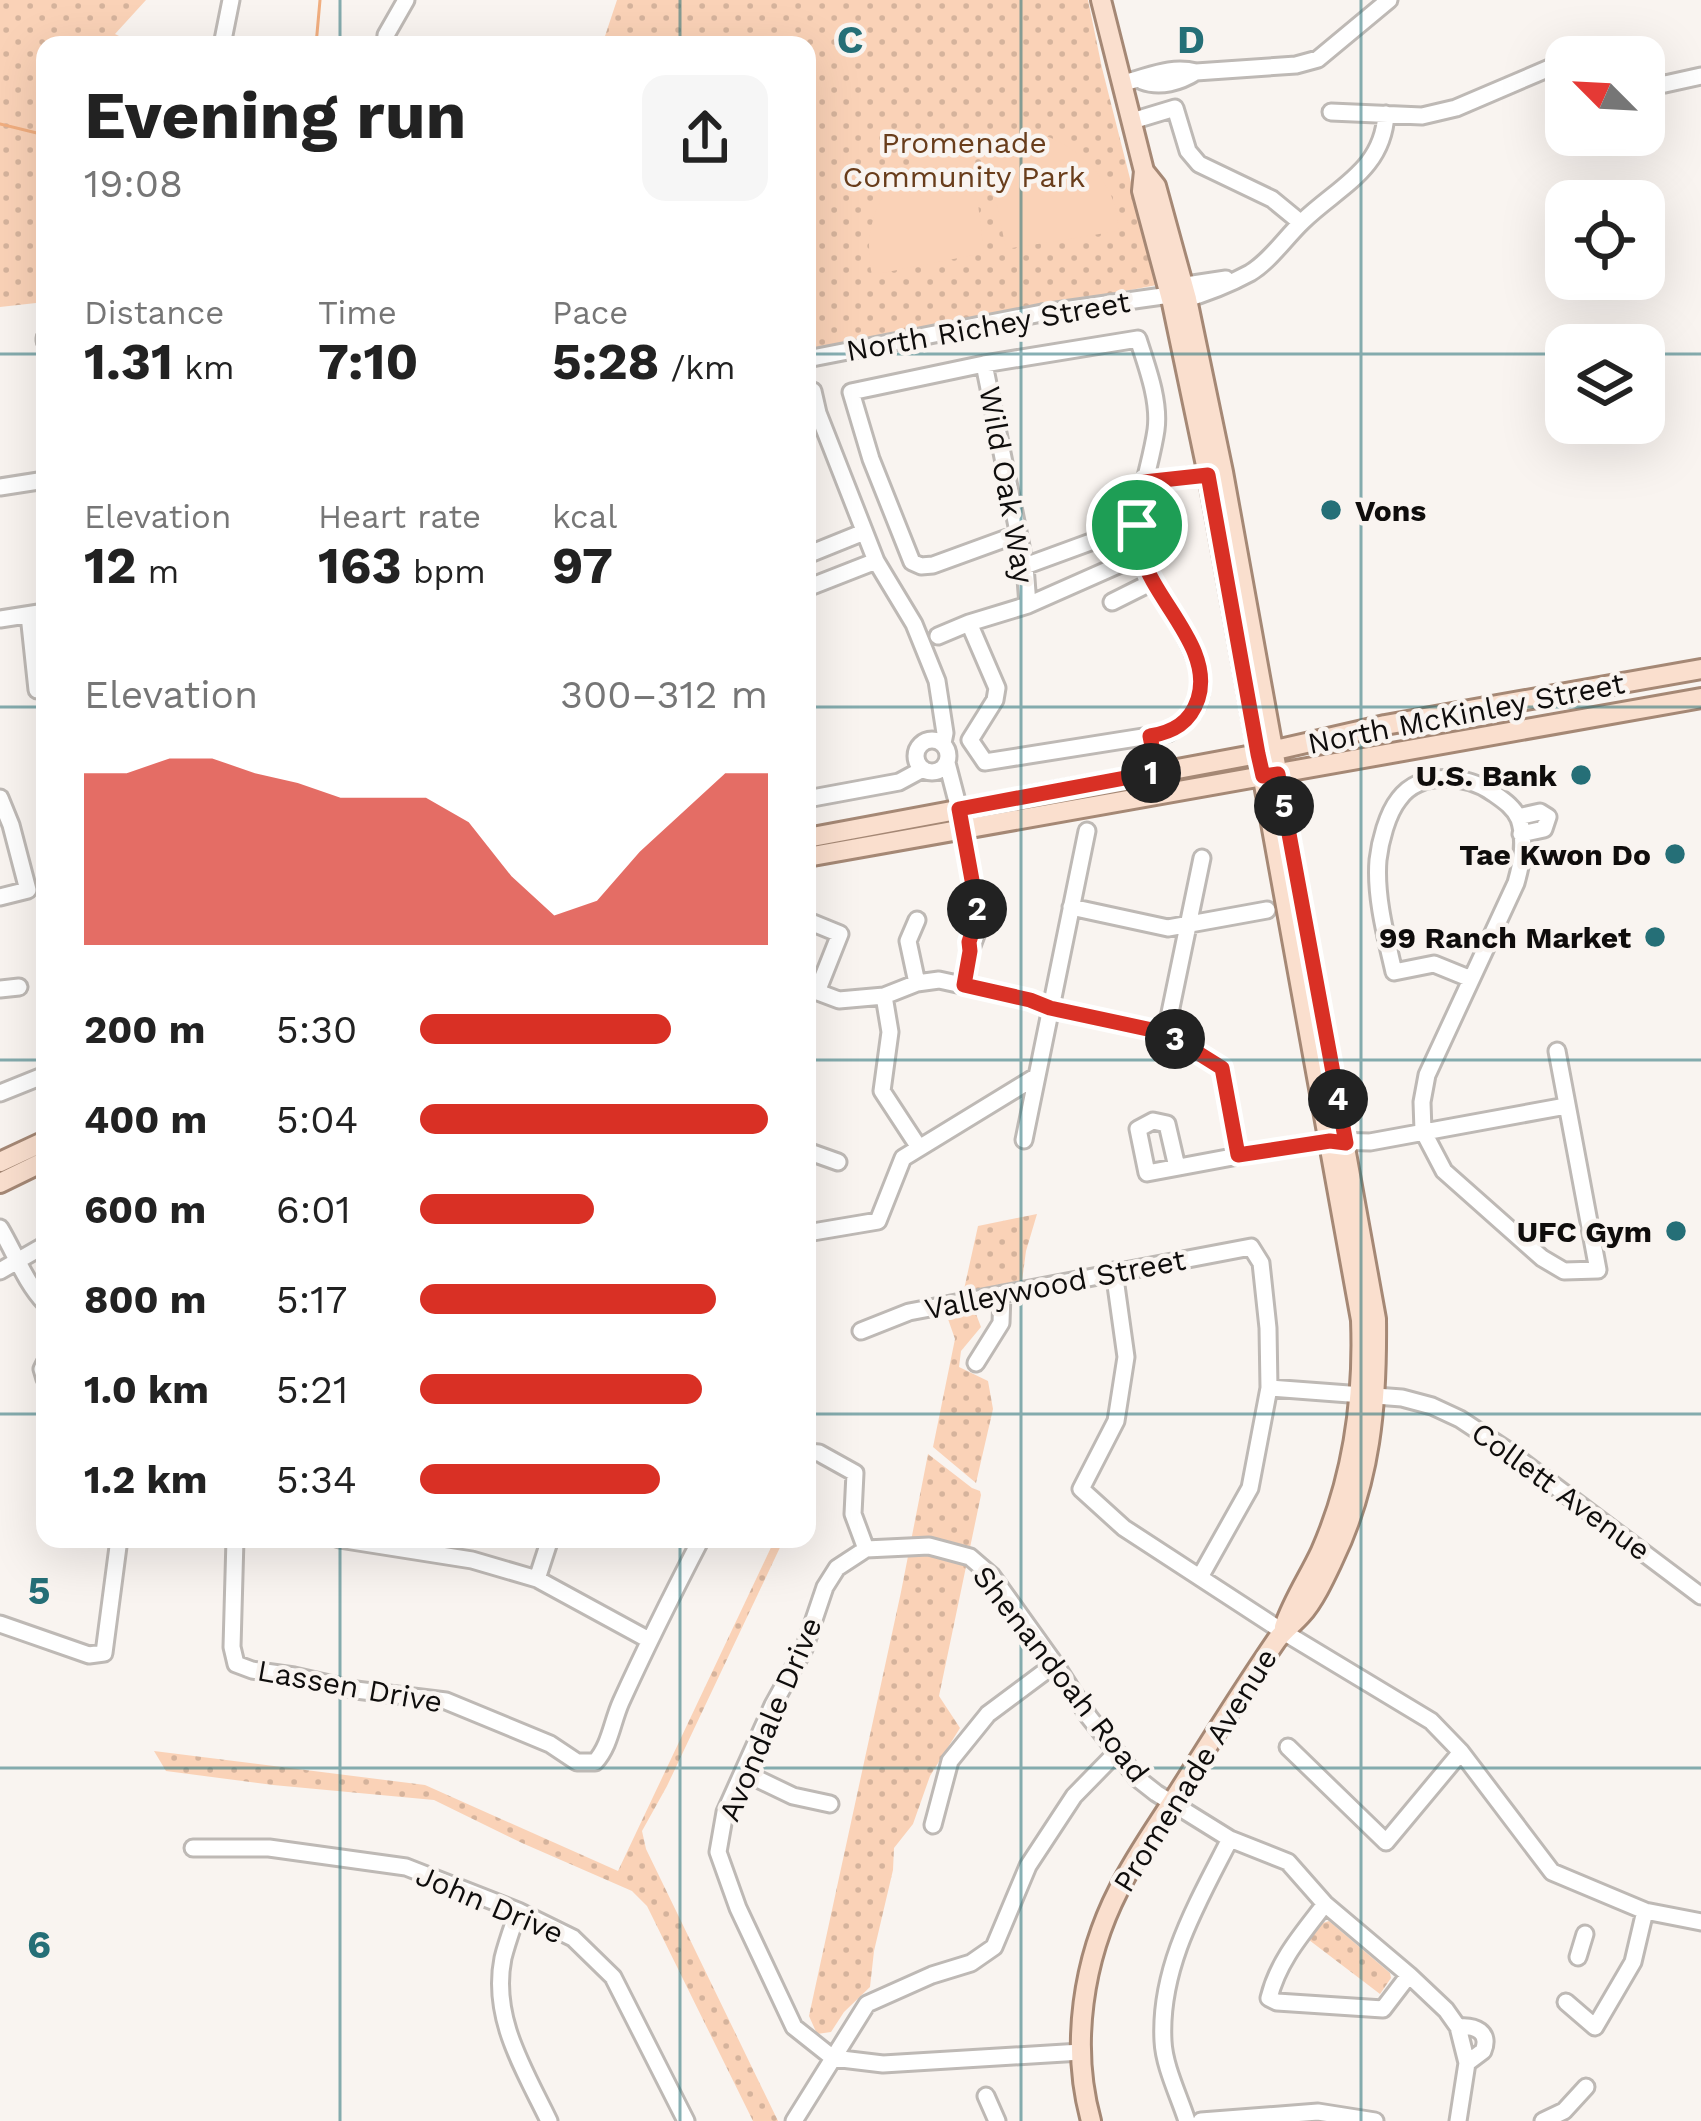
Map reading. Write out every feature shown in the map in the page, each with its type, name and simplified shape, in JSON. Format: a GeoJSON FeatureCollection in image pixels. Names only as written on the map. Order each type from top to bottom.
{"type":"FeatureCollection","features":[{"type":"Feature","properties":{"kind":"main road","name":"Promenade Avenue"},"geometry":{"type":"LineString","coordinates":[[1090,2121],[1081,2052],[1083,2009],[1102,1928],[1121,1884],[1282,1631],[1320,1552],[1369,1394],[1376,1319],[1156,186],[1144,171],[1132,122],[1130,81],[1101,0]]}},
{"type":"Feature","properties":{"kind":"main road","name":"North McKinley Street"},"geometry":{"type":"LineString","coordinates":[[816,854],[1157,772],[1385,725],[1701,669]]}},
{"type":"Feature","properties":{"kind":"main road","name":"North McKinley Street"},"geometry":{"type":"LineString","coordinates":[[816,837],[1270,775],[1701,698]]}},
{"type":"Feature","properties":{"kind":"main road"},"geometry":{"type":"LineString","coordinates":[[0,1162],[36,1145]]}},
{"type":"Feature","properties":{"kind":"main road"},"geometry":{"type":"LineString","coordinates":[[0,1183],[36,1165]]}},
{"type":"Feature","properties":{"kind":"street"},"geometry":{"type":"LineString","coordinates":[[224,36],[231,0]]}},
{"type":"Feature","properties":{"kind":"street"},"geometry":{"type":"LineString","coordinates":[[386,36],[406,0]]}},
{"type":"Feature","properties":{"kind":"street"},"geometry":{"type":"LineString","coordinates":[[1130,81],[1182,68],[1196,72],[1296,65],[1318,59],[1389,0]]}},
{"type":"Feature","properties":{"kind":"street"},"geometry":{"type":"LineString","coordinates":[[1331,112],[1422,116],[1545,70]]}},
{"type":"Feature","properties":{"kind":"street"},"geometry":{"type":"LineString","coordinates":[[1665,83],[1701,76]]}},
{"type":"Feature","properties":{"kind":"street"},"geometry":{"type":"LineString","coordinates":[[1132,122],[1175,108],[1188,151],[1199,164],[1272,199],[1300,222]]}},
{"type":"Feature","properties":{"kind":"street","name":"North Richey Street"},"geometry":{"type":"LineString","coordinates":[[816,357],[1176,294],[1252,272],[1300,222],[1358,176],[1378,150],[1386,114]]}},
{"type":"Feature","properties":{"kind":"street"},"geometry":{"type":"LineString","coordinates":[[969,623],[997,688],[970,740],[985,762],[1168,733],[1195,707],[1201,682],[1197,659],[1152,582],[1137,525],[1157,424],[1138,339],[851,392],[871,459],[912,562],[933,565],[1018,534]]}},
{"type":"Feature","properties":{"kind":"street","name":"Wild Oak Way"},"geometry":{"type":"LineString","coordinates":[[984,364],[1028,605]]}},
{"type":"Feature","properties":{"kind":"street"},"geometry":{"type":"LineString","coordinates":[[816,408],[876,561],[914,624],[937,681],[943,743]]}},
{"type":"Feature","properties":{"kind":"street"},"geometry":{"type":"LineString","coordinates":[[1144,482],[1215,473]]}},
{"type":"Feature","properties":{"kind":"street"},"geometry":{"type":"LineString","coordinates":[[0,487],[36,481]]}},
{"type":"Feature","properties":{"kind":"street"},"geometry":{"type":"LineString","coordinates":[[1024,566],[1137,525]]}},
{"type":"Feature","properties":{"kind":"street"},"geometry":{"type":"LineString","coordinates":[[816,551],[864,532]]}},
{"type":"Feature","properties":{"kind":"street"},"geometry":{"type":"LineString","coordinates":[[938,636],[1028,605],[1142,555]]}},
{"type":"Feature","properties":{"kind":"street"},"geometry":{"type":"LineString","coordinates":[[816,584],[876,561]]}},
{"type":"Feature","properties":{"kind":"street"},"geometry":{"type":"LineString","coordinates":[[1112,602],[1152,582]]}},
{"type":"Feature","properties":{"kind":"street"},"geometry":{"type":"LineString","coordinates":[[0,619],[36,613]]}},
{"type":"Feature","properties":{"kind":"street"},"geometry":{"type":"LineString","coordinates":[[1150,736],[1157,772]]}},
{"type":"Feature","properties":{"kind":"street"},"geometry":{"type":"LineString","coordinates":[[923,770],[916,760],[920,745],[934,739],[943,743],[981,922],[964,985]]}},
{"type":"Feature","properties":{"kind":"street"},"geometry":{"type":"LineString","coordinates":[[816,797],[899,782],[923,770],[939,771],[947,763]]}},
{"type":"Feature","properties":{"kind":"street"},"geometry":{"type":"LineString","coordinates":[[1472,979],[1434,964],[1394,972],[1379,880],[1378,859],[1397,800],[1410,788],[1462,777],[1508,804],[1518,817],[1523,860],[1516,883],[1472,979],[1426,1075],[1423,1130],[1444,1172],[1542,1258],[1564,1271],[1598,1270],[1557,1051]]}},
{"type":"Feature","properties":{"kind":"street"},"geometry":{"type":"LineString","coordinates":[[0,798],[28,890],[0,897]]}},
{"type":"Feature","properties":{"kind":"street"},"geometry":{"type":"LineString","coordinates":[[1518,817],[1540,812],[1548,818],[1544,829],[1522,835]]}},
{"type":"Feature","properties":{"kind":"street"},"geometry":{"type":"LineString","coordinates":[[1024,1140],[1087,831]]}},
{"type":"Feature","properties":{"kind":"street"},"geometry":{"type":"LineString","coordinates":[[1166,1033],[1202,858]]}},
{"type":"Feature","properties":{"kind":"street"},"geometry":{"type":"LineString","coordinates":[[1071,907],[1168,928],[1267,910]]}},
{"type":"Feature","properties":{"kind":"street"},"geometry":{"type":"LineString","coordinates":[[917,920],[908,940],[917,983]]}},
{"type":"Feature","properties":{"kind":"street"},"geometry":{"type":"LineString","coordinates":[[816,924],[840,934],[816,982]]}},
{"type":"Feature","properties":{"kind":"street"},"geometry":{"type":"LineString","coordinates":[[816,991],[839,1000],[884,995],[939,980],[1166,1033],[1222,1068],[1238,1155]]}},
{"type":"Feature","properties":{"kind":"street"},"geometry":{"type":"LineString","coordinates":[[0,989],[19,987]]}},
{"type":"Feature","properties":{"kind":"street"},"geometry":{"type":"LineString","coordinates":[[884,995],[890,1032],[882,1090],[918,1146]]}},
{"type":"Feature","properties":{"kind":"street"},"geometry":{"type":"LineString","coordinates":[[816,1231],[878,1221],[903,1158],[1037,1076]]}},
{"type":"Feature","properties":{"kind":"street"},"geometry":{"type":"LineString","coordinates":[[0,1094],[36,1080]]}},
{"type":"Feature","properties":{"kind":"street"},"geometry":{"type":"LineString","coordinates":[[1177,1167],[1338,1142],[1370,1142],[1566,1106]]}},
{"type":"Feature","properties":{"kind":"street"},"geometry":{"type":"LineString","coordinates":[[816,1154],[838,1162]]}},
{"type":"Feature","properties":{"kind":"street"},"geometry":{"type":"LineString","coordinates":[[0,1228],[36,1293]]}},
{"type":"Feature","properties":{"kind":"street","name":"Valleywood Street"},"geometry":{"type":"LineString","coordinates":[[861,1331],[909,1312],[1251,1247],[1261,1263],[1269,1388]]}},
{"type":"Feature","properties":{"kind":"street"},"geometry":{"type":"LineString","coordinates":[[0,1271],[36,1250]]}},
{"type":"Feature","properties":{"kind":"street"},"geometry":{"type":"LineString","coordinates":[[1114,1271],[1126,1357],[1116,1421],[1081,1490],[1124,1528],[1431,1721],[1461,1752],[1552,1872],[1645,1911],[1701,1922]]}},
{"type":"Feature","properties":{"kind":"street"},"geometry":{"type":"LineString","coordinates":[[976,1363],[1001,1323],[1002,1294]]}},
{"type":"Feature","properties":{"kind":"street"},"geometry":{"type":"LineString","coordinates":[[1200,1577],[1250,1487],[1269,1388]]}},
{"type":"Feature","properties":{"kind":"street","name":"Collett Avenue"},"geometry":{"type":"LineString","coordinates":[[1269,1388],[1402,1398],[1471,1424],[1701,1596]]}},
{"type":"Feature","properties":{"kind":"street"},"geometry":{"type":"LineString","coordinates":[[816,1453],[855,1474],[853,1514],[866,1549]]}},
{"type":"Feature","properties":{"kind":"street","name":"Shenandoah Road"},"geometry":{"type":"LineString","coordinates":[[866,1549],[929,1546],[970,1557],[992,1576],[1137,1778],[1230,1839],[1288,1862],[1325,1904],[1446,2010],[1458,2027],[1467,2063],[1458,2121]]}},
{"type":"Feature","properties":{"kind":"street"},"geometry":{"type":"LineString","coordinates":[[0,1624],[89,1655],[104,1653],[118,1548]]}},
{"type":"Feature","properties":{"kind":"street","name":"Lassen Drive"},"geometry":{"type":"LineString","coordinates":[[235,1548],[232,1647],[236,1664],[356,1690],[446,1701],[550,1744],[577,1762],[595,1762],[605,1751],[610,1724],[649,1640]]}},
{"type":"Feature","properties":{"kind":"street"},"geometry":{"type":"LineString","coordinates":[[399,1548],[472,1560],[537,1579],[649,1640],[696,1548]]}},
{"type":"Feature","properties":{"kind":"street"},"geometry":{"type":"LineString","coordinates":[[537,1579],[547,1548]]}},
{"type":"Feature","properties":{"kind":"street","name":"Avondale Drive"},"geometry":{"type":"LineString","coordinates":[[833,2058],[794,2027],[738,1908],[718,1852],[725,1812],[803,1649],[825,1586],[837,1568],[866,1549]]}},
{"type":"Feature","properties":{"kind":"street"},"geometry":{"type":"LineString","coordinates":[[933,1825],[950,1761],[988,1714],[1055,1664]]}},
{"type":"Feature","properties":{"kind":"street"},"geometry":{"type":"LineString","coordinates":[[1288,1747],[1386,1842],[1461,1752]]}},
{"type":"Feature","properties":{"kind":"street"},"geometry":{"type":"LineString","coordinates":[[794,2121],[867,2004],[932,1975],[971,1964],[994,1947],[1028,1867],[1074,1796],[1116,1753]]}},
{"type":"Feature","properties":{"kind":"street"},"geometry":{"type":"LineString","coordinates":[[743,1772],[793,1796],[830,1804]]}},
{"type":"Feature","properties":{"kind":"street"},"geometry":{"type":"LineString","coordinates":[[1187,2121],[1163,2045],[1164,2007],[1172,1959],[1230,1839]]}},
{"type":"Feature","properties":{"kind":"street","name":"John Drive"},"geometry":{"type":"LineString","coordinates":[[193,1848],[269,1848],[406,1867],[573,1938],[613,1976],[686,2121]]}},
{"type":"Feature","properties":{"kind":"street"},"geometry":{"type":"LineString","coordinates":[[1325,1904],[1287,1954],[1269,1998],[1383,2009],[1409,1975]]}},
{"type":"Feature","properties":{"kind":"street"},"geometry":{"type":"LineString","coordinates":[[518,1911],[503,1959],[500,2003],[509,2037],[550,2121]]}},
{"type":"Feature","properties":{"kind":"street"},"geometry":{"type":"LineString","coordinates":[[1566,2002],[1595,2026],[1633,1962],[1645,1911]]}},
{"type":"Feature","properties":{"kind":"street"},"geometry":{"type":"LineString","coordinates":[[1579,1957],[1585,1934]]}},
{"type":"Feature","properties":{"kind":"street"},"geometry":{"type":"LineString","coordinates":[[833,2058],[884,2064],[1081,2052]]}},
{"type":"Feature","properties":{"kind":"street"},"geometry":{"type":"LineString","coordinates":[[1543,2121],[1564,2111],[1586,2087]]}},
{"type":"Feature","properties":{"kind":"street"},"geometry":{"type":"LineString","coordinates":[[986,2096],[997,2121]]}},
{"type":"Feature","properties":{"kind":"street"},"geometry":{"type":"LineString","coordinates":[[1201,2121],[1318,2112],[1375,2121]]}},
{"type":"Feature","properties":{"kind":"green space"},"geometry":{"type":"Polygon","coordinates":[[[0,0],[146,0],[115,34],[119,36],[36,36],[36,303],[0,307],[0,0]]]}},
{"type":"Feature","properties":{"kind":"green space","name":"Promenade Community Park"},"geometry":{"type":"Polygon","coordinates":[[[617,0],[1088,0],[1157,285],[816,348],[816,36],[605,36],[617,0]]]}},
{"type":"Feature","properties":{"kind":"green space"},"geometry":{"type":"Polygon","coordinates":[[[1012,131],[1055,140],[1096,171],[1113,199],[1118,231],[1006,249],[982,133],[1012,131]]]}},
{"type":"Feature","properties":{"kind":"green space"},"geometry":{"type":"Polygon","coordinates":[[[970,138],[984,253],[872,275],[872,227],[890,184],[924,153],[970,138]]]}},
{"type":"Feature","properties":{"kind":"green space"},"geometry":{"type":"Polygon","coordinates":[[[1037,1214],[1022,1281],[963,1294],[978,1226],[1037,1214]]]}},
{"type":"Feature","properties":{"kind":"green space"},"geometry":{"type":"Polygon","coordinates":[[[976,1314],[981,1327],[961,1351],[959,1367],[988,1381],[993,1409],[976,1483],[933,1447],[955,1339],[948,1319],[976,1314]]]}},
{"type":"Feature","properties":{"kind":"green space"},"geometry":{"type":"Polygon","coordinates":[[[928,1454],[981,1495],[939,1696],[960,1728],[930,1776],[913,1824],[894,1848],[870,1987],[831,2032],[817,2034],[809,2016],[928,1454]]]}},
{"type":"Feature","properties":{"kind":"green space"},"geometry":{"type":"Polygon","coordinates":[[[771,1548],[780,1548],[642,1831],[646,1849],[778,2121],[753,2121],[647,1906],[632,1891],[434,1800],[166,1771],[154,1751],[425,1785],[618,1871],[771,1548]]]}},
{"type":"Feature","properties":{"kind":"green space"},"geometry":{"type":"Polygon","coordinates":[[[1329,1921],[1390,1973],[1380,1994],[1309,1940],[1329,1921]]]}},
{"type":"Feature","properties":{"kind":"waterway"},"geometry":{"type":"LineString","coordinates":[[317,36],[320,0]]}},
{"type":"Feature","properties":{"kind":"waterway"},"geometry":{"type":"LineString","coordinates":[[0,124],[36,133]]}},
{"type":"Feature","properties":{"kind":"place","name":"Vons"},"geometry":{"type":"Point","coordinates":[1331,510]}},
{"type":"Feature","properties":{"kind":"place","name":"U.S. Bank"},"geometry":{"type":"Point","coordinates":[1581,775]}},
{"type":"Feature","properties":{"kind":"place","name":"Tae Kwon Do"},"geometry":{"type":"Point","coordinates":[1675,854]}},
{"type":"Feature","properties":{"kind":"place","name":"99 Ranch Market"},"geometry":{"type":"Point","coordinates":[1655,937]}},
{"type":"Feature","properties":{"kind":"place","name":"UFC Gym"},"geometry":{"type":"Point","coordinates":[1676,1231]}},
{"type":"Feature","properties":{"kind":"route"},"geometry":{"type":"LineString","coordinates":[[1208,475],[1263,776],[1278,774],[1346,1143],[1330,1141],[1238,1155],[1222,1068],[1166,1033],[964,985],[978,913],[959,809],[1157,772],[1150,736],[1180,726],[1195,707],[1201,682],[1197,659],[1152,582],[1137,525],[1144,482],[1208,475]]}}]}
